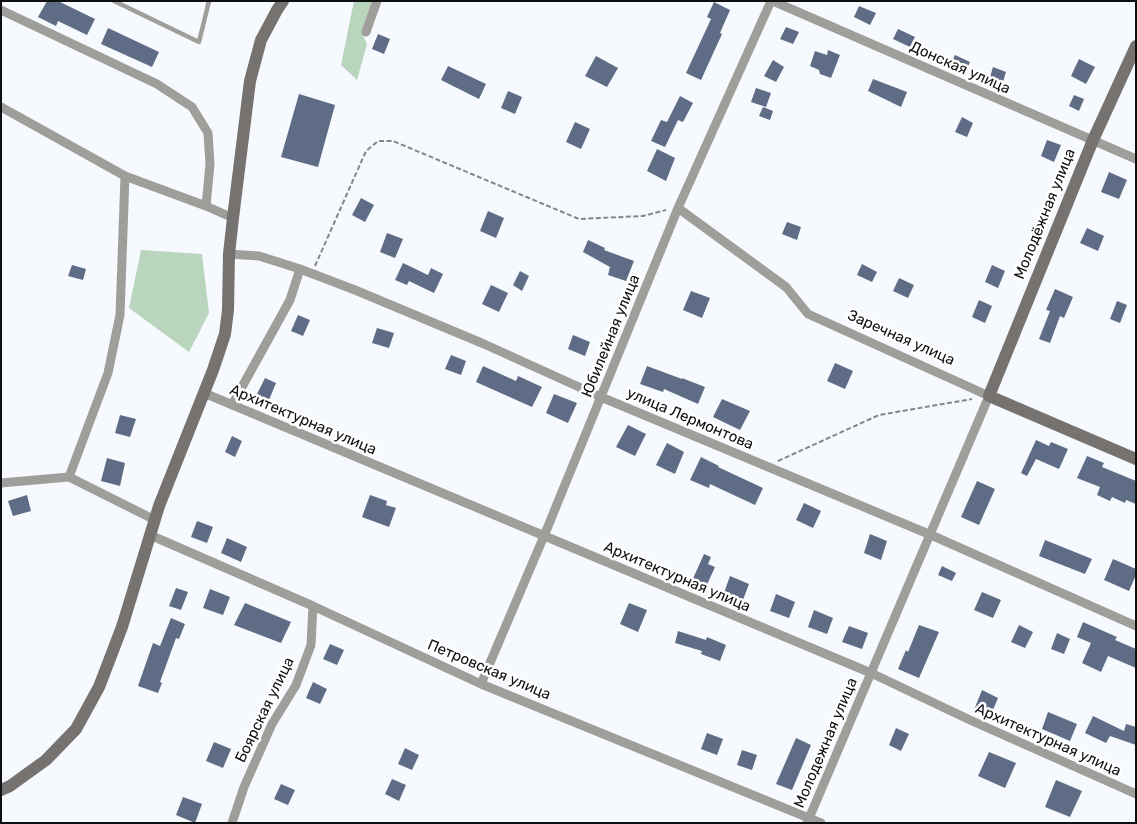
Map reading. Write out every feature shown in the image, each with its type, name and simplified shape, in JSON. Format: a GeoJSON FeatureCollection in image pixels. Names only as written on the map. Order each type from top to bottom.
{"type":"FeatureCollection","features":[{"type":"Feature","properties":{"kind":"street"},"geometry":{"type":"LineString","coordinates":[[1,790],[10,786],[46,760],[76,729],[99,687],[122,627],[155,520],[204,393],[224,334],[228,310],[229,254],[250,81],[261,40],[283,1]]}},
{"type":"Feature","properties":{"kind":"street"},"geometry":{"type":"LineString","coordinates":[[366,32],[377,1]]}},
{"type":"Feature","properties":{"kind":"street","name":"Донская улица"},"geometry":{"type":"LineString","coordinates":[[772,1],[1136,159]]}},
{"type":"Feature","properties":{"kind":"street","name":"Юбилейная улица"},"geometry":{"type":"LineString","coordinates":[[481,684],[544,536],[678,208],[772,1]]}},
{"type":"Feature","properties":{"kind":"street"},"geometry":{"type":"LineString","coordinates":[[1,10],[157,84],[192,107],[208,133],[210,164],[206,206]]}},
{"type":"Feature","properties":{"kind":"street","name":"Молодёжная улица"},"geometry":{"type":"LineString","coordinates":[[989,396],[1093,140],[1136,46]]}},
{"type":"Feature","properties":{"kind":"street"},"geometry":{"type":"LineString","coordinates":[[1,107],[125,176],[233,218]]}},
{"type":"Feature","properties":{"kind":"street"},"geometry":{"type":"LineString","coordinates":[[69,477],[108,373],[120,315],[125,176]]}},
{"type":"Feature","properties":{"kind":"street","name":"Заречная улица"},"geometry":{"type":"LineString","coordinates":[[678,208],[786,287],[808,314],[989,396],[1136,459]]}},
{"type":"Feature","properties":{"kind":"street","name":"улица Лермонтова"},"geometry":{"type":"LineString","coordinates":[[229,254],[259,256],[312,273],[484,344],[601,397],[931,535],[1136,626]]}},
{"type":"Feature","properties":{"kind":"street"},"geometry":{"type":"LineString","coordinates":[[232,405],[290,300],[300,269]]}},
{"type":"Feature","properties":{"kind":"street","name":"Архитектурная улица"},"geometry":{"type":"LineString","coordinates":[[204,393],[871,673],[970,720],[1136,794]]}},
{"type":"Feature","properties":{"kind":"street","name":"Молодежная улица"},"geometry":{"type":"LineString","coordinates":[[808,820],[989,396]]}},
{"type":"Feature","properties":{"kind":"street"},"geometry":{"type":"LineString","coordinates":[[1,483],[69,477],[155,520]]}},
{"type":"Feature","properties":{"kind":"street","name":"Петровская улица"},"geometry":{"type":"LineString","coordinates":[[150,535],[313,606],[481,684],[808,820],[821,823]]}},
{"type":"Feature","properties":{"kind":"street","name":"Боярская улица"},"geometry":{"type":"LineString","coordinates":[[232,823],[244,787],[272,724],[296,685],[310,645],[313,606]]}},
{"type":"Feature","properties":{"kind":"lane"},"geometry":{"type":"LineString","coordinates":[[114,1],[199,42],[209,1]]}},
{"type":"Feature","properties":{"kind":"path"},"geometry":{"type":"LineString","coordinates":[[312,273],[366,151],[378,141],[393,141],[579,219],[643,216],[678,208]]}},
{"type":"Feature","properties":{"kind":"path"},"geometry":{"type":"LineString","coordinates":[[767,466],[879,415],[989,396]]}},
{"type":"Feature","properties":{"kind":"green space"},"geometry":{"type":"Polygon","coordinates":[[[354,1],[373,1],[362,33],[367,44],[357,80],[341,65],[354,1]]]}},
{"type":"Feature","properties":{"kind":"green space"},"geometry":{"type":"Polygon","coordinates":[[[141,250],[202,254],[209,313],[189,352],[129,308],[141,250]]]}},
{"type":"Feature","properties":{"kind":"building"},"geometry":{"type":"Polygon","coordinates":[[[47,1],[58,1],[95,19],[87,35],[58,21],[56,26],[38,17],[47,1]]]}},
{"type":"Feature","properties":{"kind":"building"},"geometry":{"type":"Polygon","coordinates":[[[714,2],[730,10],[720,33],[722,34],[701,80],[686,73],[711,19],[707,17],[714,2]]]}},
{"type":"Feature","properties":{"kind":"building"},"geometry":{"type":"Polygon","coordinates":[[[859,6],[876,13],[870,25],[854,17],[859,6]]]}},
{"type":"Feature","properties":{"kind":"building"},"geometry":{"type":"Polygon","coordinates":[[[786,27],[799,32],[793,44],[780,39],[786,27]]]}},
{"type":"Feature","properties":{"kind":"building"},"geometry":{"type":"Polygon","coordinates":[[[108,28],[159,52],[152,67],[101,44],[108,28]]]}},
{"type":"Feature","properties":{"kind":"building"},"geometry":{"type":"Polygon","coordinates":[[[898,29],[915,37],[910,47],[893,39],[898,29]]]}},
{"type":"Feature","properties":{"kind":"building"},"geometry":{"type":"Polygon","coordinates":[[[378,34],[390,39],[384,54],[372,49],[378,34]]]}},
{"type":"Feature","properties":{"kind":"building"},"geometry":{"type":"Polygon","coordinates":[[[828,50],[840,55],[831,78],[820,74],[819,70],[810,66],[815,51],[827,55],[828,50]]]}},
{"type":"Feature","properties":{"kind":"building"},"geometry":{"type":"Polygon","coordinates":[[[955,55],[970,62],[966,71],[950,65],[955,55]]]}},
{"type":"Feature","properties":{"kind":"building"},"geometry":{"type":"Polygon","coordinates":[[[596,56],[618,68],[607,87],[585,76],[596,56]]]}},
{"type":"Feature","properties":{"kind":"building"},"geometry":{"type":"Polygon","coordinates":[[[1079,59],[1095,67],[1086,84],[1071,76],[1079,59]]]}},
{"type":"Feature","properties":{"kind":"building"},"geometry":{"type":"Polygon","coordinates":[[[773,60],[784,67],[776,82],[764,76],[773,60]]]}},
{"type":"Feature","properties":{"kind":"building"},"geometry":{"type":"Polygon","coordinates":[[[448,66],[486,84],[479,99],[441,80],[448,66]]]}},
{"type":"Feature","properties":{"kind":"building"},"geometry":{"type":"Polygon","coordinates":[[[993,67],[1006,72],[1003,82],[990,77],[993,67]]]}},
{"type":"Feature","properties":{"kind":"building"},"geometry":{"type":"Polygon","coordinates":[[[873,79],[907,92],[901,107],[868,91],[873,79]]]}},
{"type":"Feature","properties":{"kind":"building"},"geometry":{"type":"Polygon","coordinates":[[[756,88],[771,93],[766,107],[751,102],[756,88]]]}},
{"type":"Feature","properties":{"kind":"building"},"geometry":{"type":"Polygon","coordinates":[[[508,91],[522,97],[515,114],[501,108],[508,91]]]}},
{"type":"Feature","properties":{"kind":"building"},"geometry":{"type":"Polygon","coordinates":[[[299,94],[335,105],[318,167],[281,157],[299,94]]]}},
{"type":"Feature","properties":{"kind":"building"},"geometry":{"type":"Polygon","coordinates":[[[1074,95],[1084,99],[1079,111],[1069,106],[1074,95]]]}},
{"type":"Feature","properties":{"kind":"building"},"geometry":{"type":"Polygon","coordinates":[[[680,96],[693,103],[683,122],[678,120],[665,147],[651,141],[661,120],[667,122],[680,96]]]}},
{"type":"Feature","properties":{"kind":"building"},"geometry":{"type":"Polygon","coordinates":[[[763,107],[773,111],[770,120],[759,116],[763,107]]]}},
{"type":"Feature","properties":{"kind":"building"},"geometry":{"type":"Polygon","coordinates":[[[962,117],[973,123],[967,137],[955,132],[962,117]]]}},
{"type":"Feature","properties":{"kind":"building"},"geometry":{"type":"Polygon","coordinates":[[[575,122],[590,129],[581,149],[566,142],[575,122]]]}},
{"type":"Feature","properties":{"kind":"building"},"geometry":{"type":"Polygon","coordinates":[[[1047,140],[1061,145],[1054,162],[1041,156],[1047,140]]]}},
{"type":"Feature","properties":{"kind":"building"},"geometry":{"type":"Polygon","coordinates":[[[657,149],[675,158],[666,181],[647,171],[657,149]]]}},
{"type":"Feature","properties":{"kind":"building"},"geometry":{"type":"Polygon","coordinates":[[[1109,172],[1127,180],[1119,199],[1101,192],[1109,172]]]}},
{"type":"Feature","properties":{"kind":"building"},"geometry":{"type":"Polygon","coordinates":[[[361,198],[374,205],[365,222],[352,215],[361,198]]]}},
{"type":"Feature","properties":{"kind":"building"},"geometry":{"type":"Polygon","coordinates":[[[488,211],[504,218],[496,238],[480,231],[488,211]]]}},
{"type":"Feature","properties":{"kind":"building"},"geometry":{"type":"Polygon","coordinates":[[[787,222],[801,227],[797,240],[782,234],[787,222]]]}},
{"type":"Feature","properties":{"kind":"building"},"geometry":{"type":"Polygon","coordinates":[[[1087,228],[1104,236],[1098,251],[1080,243],[1087,228]]]}},
{"type":"Feature","properties":{"kind":"building"},"geometry":{"type":"Polygon","coordinates":[[[387,233],[403,239],[395,258],[380,252],[387,233]]]}},
{"type":"Feature","properties":{"kind":"building"},"geometry":{"type":"Polygon","coordinates":[[[588,240],[605,248],[604,250],[634,261],[626,281],[608,275],[610,267],[583,252],[588,240]]]}},
{"type":"Feature","properties":{"kind":"building"},"geometry":{"type":"Polygon","coordinates":[[[403,263],[428,275],[431,268],[443,274],[434,293],[409,281],[407,285],[395,280],[403,263]]]}},
{"type":"Feature","properties":{"kind":"building"},"geometry":{"type":"Polygon","coordinates":[[[862,264],[877,272],[872,282],[857,275],[862,264]]]}},
{"type":"Feature","properties":{"kind":"building"},"geometry":{"type":"Polygon","coordinates":[[[72,265],[86,269],[83,280],[68,276],[72,265]]]}},
{"type":"Feature","properties":{"kind":"building"},"geometry":{"type":"Polygon","coordinates":[[[992,265],[1005,271],[998,288],[985,282],[992,265]]]}},
{"type":"Feature","properties":{"kind":"building"},"geometry":{"type":"Polygon","coordinates":[[[520,271],[529,276],[522,291],[513,285],[520,271]]]}},
{"type":"Feature","properties":{"kind":"building"},"geometry":{"type":"Polygon","coordinates":[[[899,278],[914,285],[908,298],[893,291],[899,278]]]}},
{"type":"Feature","properties":{"kind":"building"},"geometry":{"type":"Polygon","coordinates":[[[491,285],[508,293],[499,312],[482,304],[491,285]]]}},
{"type":"Feature","properties":{"kind":"building"},"geometry":{"type":"Polygon","coordinates":[[[1055,289],[1073,297],[1064,318],[1060,316],[1050,343],[1039,339],[1050,311],[1046,310],[1055,289]]]}},
{"type":"Feature","properties":{"kind":"building"},"geometry":{"type":"Polygon","coordinates":[[[691,291],[710,298],[702,318],[683,310],[691,291]]]}},
{"type":"Feature","properties":{"kind":"building"},"geometry":{"type":"Polygon","coordinates":[[[979,300],[992,306],[985,323],[972,317],[979,300]]]}},
{"type":"Feature","properties":{"kind":"building"},"geometry":{"type":"Polygon","coordinates":[[[1117,301],[1127,305],[1120,323],[1110,319],[1117,301]]]}},
{"type":"Feature","properties":{"kind":"building"},"geometry":{"type":"Polygon","coordinates":[[[298,315],[310,320],[303,336],[291,331],[298,315]]]}},
{"type":"Feature","properties":{"kind":"building"},"geometry":{"type":"Polygon","coordinates":[[[377,328],[394,333],[389,348],[372,343],[377,328]]]}},
{"type":"Feature","properties":{"kind":"building"},"geometry":{"type":"Polygon","coordinates":[[[573,335],[590,342],[585,356],[568,349],[573,335]]]}},
{"type":"Feature","properties":{"kind":"building"},"geometry":{"type":"Polygon","coordinates":[[[451,355],[466,361],[461,375],[445,369],[451,355]]]}},
{"type":"Feature","properties":{"kind":"building"},"geometry":{"type":"Polygon","coordinates":[[[835,363],[853,371],[845,389],[827,381],[835,363]]]}},
{"type":"Feature","properties":{"kind":"building"},"geometry":{"type":"Polygon","coordinates":[[[483,366],[516,381],[518,376],[542,387],[532,407],[476,382],[483,366]]]}},
{"type":"Feature","properties":{"kind":"building"},"geometry":{"type":"Polygon","coordinates":[[[647,366],[705,387],[698,404],[664,389],[663,392],[640,384],[647,366]]]}},
{"type":"Feature","properties":{"kind":"building"},"geometry":{"type":"Polygon","coordinates":[[[265,378],[276,383],[269,400],[257,394],[265,378]]]}},
{"type":"Feature","properties":{"kind":"building"},"geometry":{"type":"Polygon","coordinates":[[[554,394],[577,403],[568,423],[546,413],[554,394]]]}},
{"type":"Feature","properties":{"kind":"building"},"geometry":{"type":"Polygon","coordinates":[[[722,399],[750,411],[740,430],[713,417],[722,399]]]}},
{"type":"Feature","properties":{"kind":"building"},"geometry":{"type":"Polygon","coordinates":[[[120,415],[136,419],[130,437],[115,433],[120,415]]]}},
{"type":"Feature","properties":{"kind":"building"},"geometry":{"type":"Polygon","coordinates":[[[628,425],[646,434],[635,456],[616,447],[628,425]]]}},
{"type":"Feature","properties":{"kind":"building"},"geometry":{"type":"Polygon","coordinates":[[[232,436],[242,441],[235,457],[225,452],[232,436]]]}},
{"type":"Feature","properties":{"kind":"building"},"geometry":{"type":"Polygon","coordinates":[[[1036,440],[1049,446],[1051,442],[1068,449],[1059,469],[1036,459],[1027,476],[1021,473],[1036,440]]]}},
{"type":"Feature","properties":{"kind":"building"},"geometry":{"type":"Polygon","coordinates":[[[667,443],[684,452],[675,474],[656,465],[667,443]]]}},
{"type":"Feature","properties":{"kind":"building"},"geometry":{"type":"Polygon","coordinates":[[[1087,456],[1104,463],[1102,467],[1136,481],[1136,504],[1126,500],[1125,503],[1112,497],[1110,501],[1097,495],[1100,487],[1077,478],[1087,456]]]}},
{"type":"Feature","properties":{"kind":"building"},"geometry":{"type":"Polygon","coordinates":[[[701,457],[763,488],[755,505],[710,484],[709,488],[690,480],[701,457]]]}},
{"type":"Feature","properties":{"kind":"building"},"geometry":{"type":"Polygon","coordinates":[[[107,458],[125,463],[120,486],[101,481],[107,458]]]}},
{"type":"Feature","properties":{"kind":"building"},"geometry":{"type":"Polygon","coordinates":[[[977,481],[995,489],[979,525],[961,517],[977,481]]]}},
{"type":"Feature","properties":{"kind":"building"},"geometry":{"type":"Polygon","coordinates":[[[27,495],[31,511],[13,516],[8,501],[27,495]]]}},
{"type":"Feature","properties":{"kind":"building"},"geometry":{"type":"Polygon","coordinates":[[[370,495],[387,501],[386,505],[396,508],[389,527],[362,517],[370,495]]]}},
{"type":"Feature","properties":{"kind":"building"},"geometry":{"type":"Polygon","coordinates":[[[804,503],[821,511],[813,528],[796,520],[804,503]]]}},
{"type":"Feature","properties":{"kind":"building"},"geometry":{"type":"Polygon","coordinates":[[[197,521],[213,527],[207,543],[191,537],[197,521]]]}},
{"type":"Feature","properties":{"kind":"building"},"geometry":{"type":"Polygon","coordinates":[[[870,534],[887,541],[881,560],[864,553],[870,534]]]}},
{"type":"Feature","properties":{"kind":"building"},"geometry":{"type":"Polygon","coordinates":[[[227,538],[247,547],[241,562],[221,553],[227,538]]]}},
{"type":"Feature","properties":{"kind":"building"},"geometry":{"type":"Polygon","coordinates":[[[1045,540],[1092,559],[1085,574],[1039,556],[1045,540]]]}},
{"type":"Feature","properties":{"kind":"building"},"geometry":{"type":"Polygon","coordinates":[[[704,554],[711,557],[708,564],[715,567],[705,589],[691,583],[704,554]]]}},
{"type":"Feature","properties":{"kind":"building"},"geometry":{"type":"Polygon","coordinates":[[[1113,559],[1136,569],[1136,575],[1129,591],[1104,580],[1113,559]]]}},
{"type":"Feature","properties":{"kind":"building"},"geometry":{"type":"Polygon","coordinates":[[[942,566],[956,573],[952,581],[938,575],[942,566]]]}},
{"type":"Feature","properties":{"kind":"building"},"geometry":{"type":"Polygon","coordinates":[[[730,576],[749,584],[743,600],[724,593],[730,576]]]}},
{"type":"Feature","properties":{"kind":"building"},"geometry":{"type":"Polygon","coordinates":[[[176,588],[188,592],[181,610],[169,606],[176,588]]]}},
{"type":"Feature","properties":{"kind":"building"},"geometry":{"type":"Polygon","coordinates":[[[210,589],[230,597],[223,615],[203,608],[210,589]]]}},
{"type":"Feature","properties":{"kind":"building"},"geometry":{"type":"Polygon","coordinates":[[[982,592],[1001,600],[993,618],[974,610],[982,592]]]}},
{"type":"Feature","properties":{"kind":"building"},"geometry":{"type":"Polygon","coordinates":[[[776,594],[795,602],[789,618],[770,611],[776,594]]]}},
{"type":"Feature","properties":{"kind":"building"},"geometry":{"type":"Polygon","coordinates":[[[245,603],[291,622],[281,643],[234,625],[245,603]]]}},
{"type":"Feature","properties":{"kind":"building"},"geometry":{"type":"Polygon","coordinates":[[[629,603],[647,610],[638,632],[620,624],[629,603]]]}},
{"type":"Feature","properties":{"kind":"building"},"geometry":{"type":"Polygon","coordinates":[[[814,610],[833,618],[827,634],[808,627],[814,610]]]}},
{"type":"Feature","properties":{"kind":"building"},"geometry":{"type":"Polygon","coordinates":[[[171,618],[185,624],[179,639],[176,638],[160,682],[162,683],[158,693],[138,686],[153,643],[160,646],[171,618]]]}},
{"type":"Feature","properties":{"kind":"building"},"geometry":{"type":"Polygon","coordinates":[[[1083,622],[1117,637],[1115,640],[1136,649],[1136,668],[1108,656],[1101,672],[1082,663],[1091,643],[1077,637],[1083,622]]]}},
{"type":"Feature","properties":{"kind":"building"},"geometry":{"type":"Polygon","coordinates":[[[919,625],[939,632],[919,678],[898,669],[906,650],[908,652],[919,625]]]}},
{"type":"Feature","properties":{"kind":"building"},"geometry":{"type":"Polygon","coordinates":[[[1019,625],[1033,632],[1025,648],[1011,642],[1019,625]]]}},
{"type":"Feature","properties":{"kind":"building"},"geometry":{"type":"Polygon","coordinates":[[[849,626],[868,633],[862,649],[842,642],[849,626]]]}},
{"type":"Feature","properties":{"kind":"building"},"geometry":{"type":"Polygon","coordinates":[[[678,631],[706,640],[707,637],[726,645],[720,661],[701,654],[702,651],[675,643],[678,631]]]}},
{"type":"Feature","properties":{"kind":"building"},"geometry":{"type":"Polygon","coordinates":[[[1057,633],[1070,639],[1064,654],[1051,649],[1057,633]]]}},
{"type":"Feature","properties":{"kind":"building"},"geometry":{"type":"Polygon","coordinates":[[[330,644],[344,650],[337,665],[323,659],[330,644]]]}},
{"type":"Feature","properties":{"kind":"building"},"geometry":{"type":"Polygon","coordinates":[[[313,682],[327,689],[320,704],[306,698],[313,682]]]}},
{"type":"Feature","properties":{"kind":"building"},"geometry":{"type":"Polygon","coordinates":[[[982,690],[998,698],[990,717],[974,710],[982,690]]]}},
{"type":"Feature","properties":{"kind":"building"},"geometry":{"type":"Polygon","coordinates":[[[1048,712],[1077,724],[1070,741],[1042,729],[1048,712]]]}},
{"type":"Feature","properties":{"kind":"building"},"geometry":{"type":"Polygon","coordinates":[[[1093,716],[1124,731],[1126,724],[1136,727],[1136,745],[1110,736],[1106,743],[1085,733],[1093,716]]]}},
{"type":"Feature","properties":{"kind":"building"},"geometry":{"type":"Polygon","coordinates":[[[896,728],[909,734],[901,751],[889,745],[896,728]]]}},
{"type":"Feature","properties":{"kind":"building"},"geometry":{"type":"Polygon","coordinates":[[[707,733],[723,739],[717,755],[701,749],[707,733]]]}},
{"type":"Feature","properties":{"kind":"building"},"geometry":{"type":"Polygon","coordinates":[[[796,738],[811,745],[792,790],[776,784],[796,738]]]}},
{"type":"Feature","properties":{"kind":"building"},"geometry":{"type":"Polygon","coordinates":[[[214,742],[231,749],[223,768],[206,761],[214,742]]]}},
{"type":"Feature","properties":{"kind":"building"},"geometry":{"type":"Polygon","coordinates":[[[405,748],[419,755],[412,770],[398,764],[405,748]]]}},
{"type":"Feature","properties":{"kind":"building"},"geometry":{"type":"Polygon","coordinates":[[[742,750],[757,755],[752,770],[737,765],[742,750]]]}},
{"type":"Feature","properties":{"kind":"building"},"geometry":{"type":"Polygon","coordinates":[[[989,752],[1016,763],[1005,788],[978,776],[989,752]]]}},
{"type":"Feature","properties":{"kind":"building"},"geometry":{"type":"Polygon","coordinates":[[[392,779],[406,785],[399,801],[385,794],[392,779]]]}},
{"type":"Feature","properties":{"kind":"building"},"geometry":{"type":"Polygon","coordinates":[[[1056,780],[1082,791],[1070,817],[1045,807],[1056,780]]]}},
{"type":"Feature","properties":{"kind":"building"},"geometry":{"type":"Polygon","coordinates":[[[281,784],[295,790],[288,805],[274,799],[281,784]]]}},
{"type":"Feature","properties":{"kind":"building"},"geometry":{"type":"Polygon","coordinates":[[[183,797],[202,804],[195,823],[176,815],[183,797]]]}}]}
